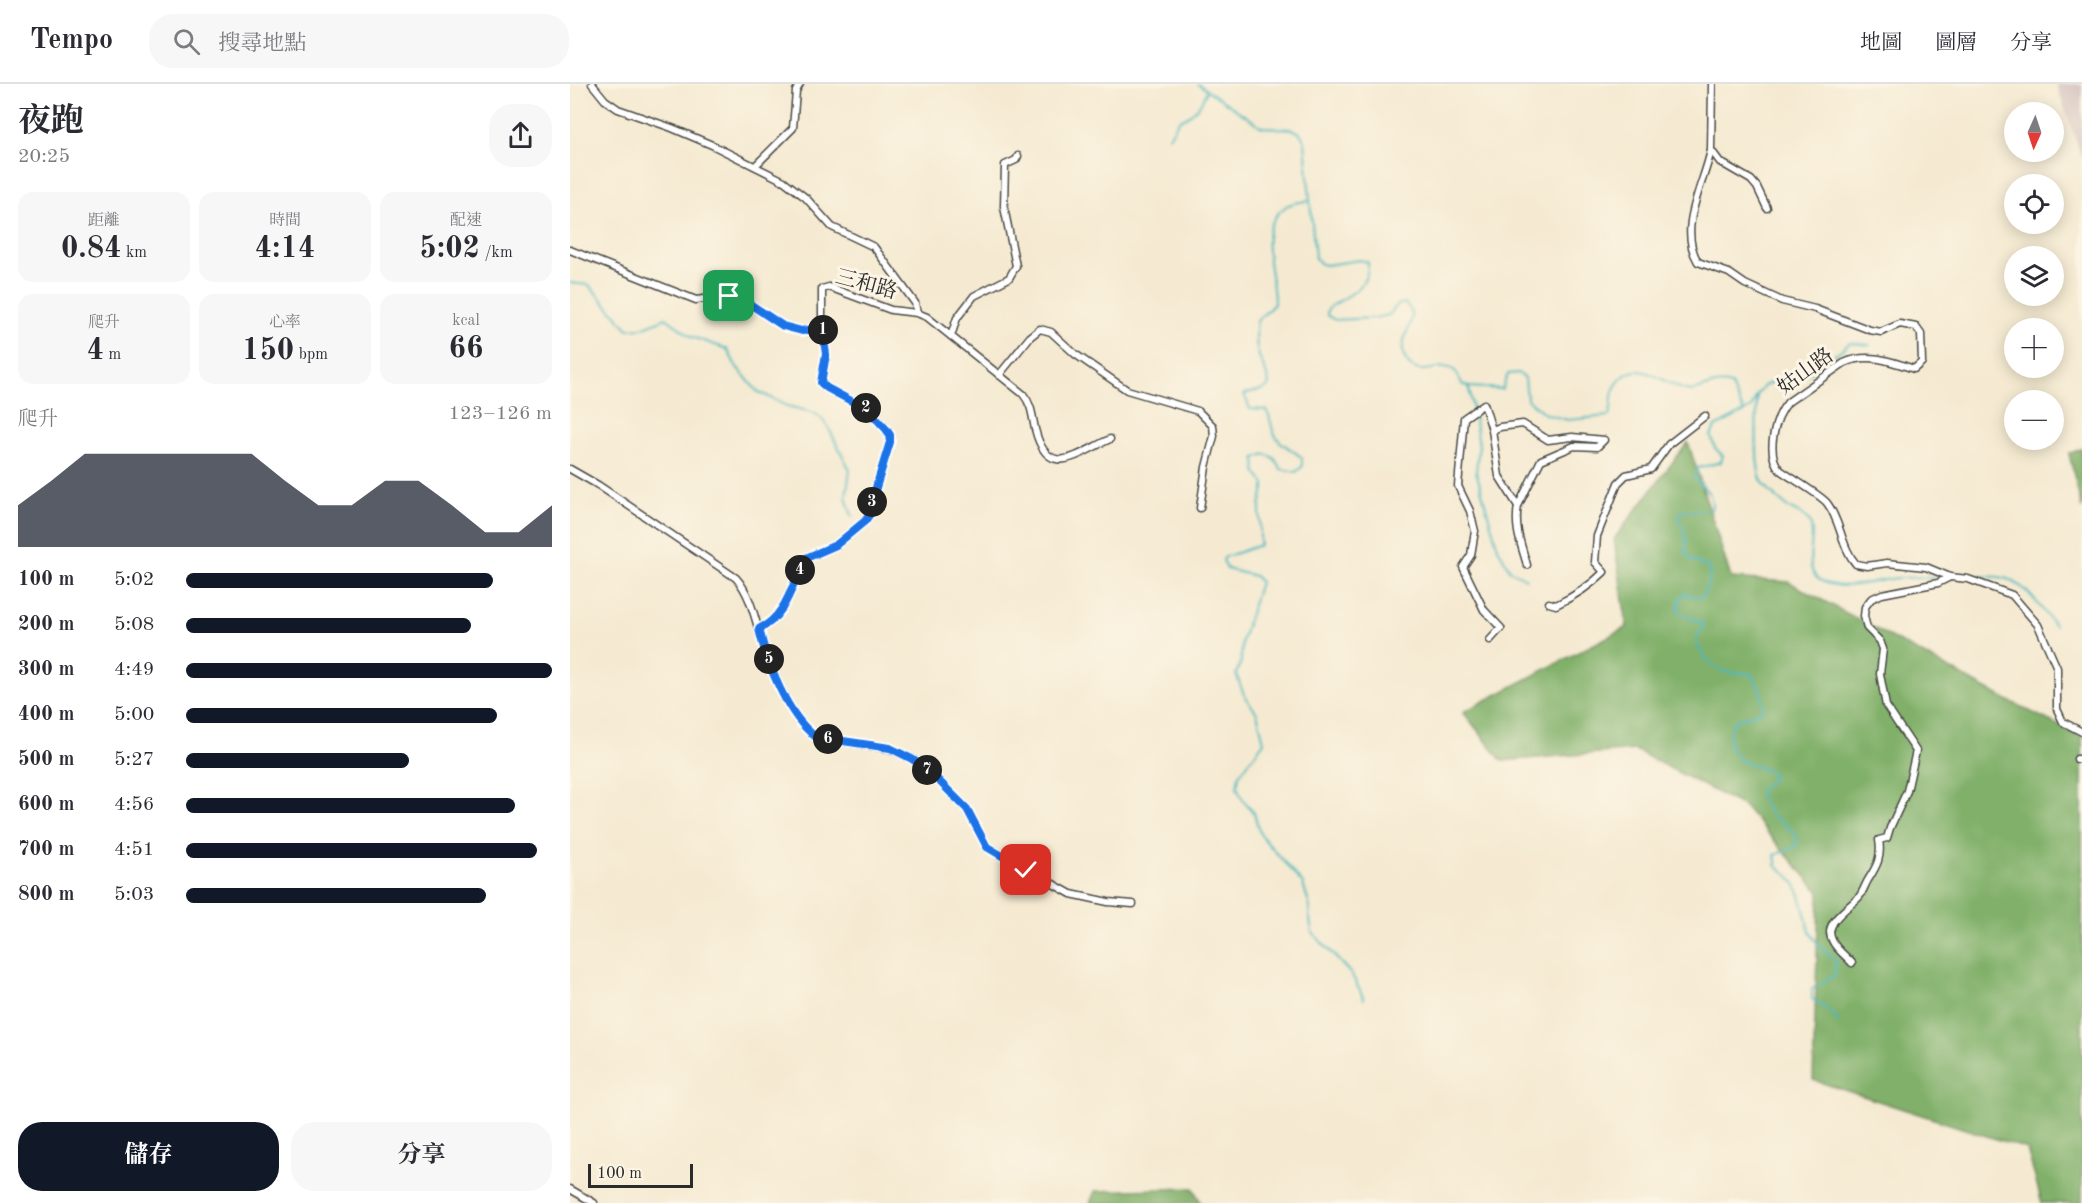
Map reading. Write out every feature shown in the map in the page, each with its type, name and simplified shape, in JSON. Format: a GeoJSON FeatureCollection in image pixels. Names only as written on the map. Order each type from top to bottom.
{"type":"FeatureCollection","features":[{"type":"Feature","properties":{"kind":"street"},"geometry":{"type":"LineString","coordinates":[[592,84],[604,100],[618,110],[672,128],[712,145],[784,181],[806,198],[832,227],[874,247],[915,303],[917,313]]}},
{"type":"Feature","properties":{"kind":"street"},"geometry":{"type":"LineString","coordinates":[[754,166],[793,128],[796,91],[800,84]]}},
{"type":"Feature","properties":{"kind":"street","name":"姑山路"},"geometry":{"type":"LineString","coordinates":[[1712,84],[1711,150],[1707,170],[1699,188],[1690,232],[1692,252],[1698,262],[1729,273],[1753,288],[1782,301],[1815,309],[1870,330],[1881,332],[1900,324],[1916,327],[1921,334],[1922,362],[1914,369],[1868,357],[1854,358],[1788,402],[1782,409],[1772,443],[1771,453],[1774,463],[1780,470],[1826,502],[1849,556],[1856,564],[1867,566],[1887,563],[1926,567],[1950,577]]}},
{"type":"Feature","properties":{"kind":"street"},"geometry":{"type":"LineString","coordinates":[[1711,150],[1720,162],[1751,180],[1767,208]]}},
{"type":"Feature","properties":{"kind":"street"},"geometry":{"type":"LineString","coordinates":[[951,336],[957,318],[974,296],[1009,278],[1016,266],[1004,207],[1004,174],[1005,165],[1016,160],[1018,156]]}},
{"type":"Feature","properties":{"kind":"street"},"geometry":{"type":"LineString","coordinates":[[570,250],[696,300],[729,296],[744,300],[783,326],[802,331],[822,327]]}},
{"type":"Feature","properties":{"kind":"street","name":"三和路"},"geometry":{"type":"LineString","coordinates":[[759,629],[768,625],[783,607],[806,558],[836,545],[865,521],[870,514],[890,442],[890,435],[886,429],[868,410],[821,383],[826,354],[822,327],[822,288],[829,287],[891,310],[927,316],[1023,394],[1030,403],[1035,430],[1048,457],[1063,460],[1110,439]]}},
{"type":"Feature","properties":{"kind":"street"},"geometry":{"type":"LineString","coordinates":[[999,375],[1030,337],[1040,329],[1051,332],[1075,354],[1127,390],[1198,411],[1213,426],[1214,436],[1206,467],[1200,508]]}},
{"type":"Feature","properties":{"kind":"street"},"geometry":{"type":"LineString","coordinates":[[1490,640],[1501,627],[1484,610],[1463,567],[1471,555],[1475,531],[1470,511],[1458,486],[1464,418],[1484,404],[1492,430],[1499,476],[1518,506]]}},
{"type":"Feature","properties":{"kind":"street"},"geometry":{"type":"LineString","coordinates":[[1549,603],[1556,605],[1574,597],[1588,588],[1604,572],[1595,562],[1597,536],[1618,483],[1626,475],[1651,469],[1669,444],[1705,416]]}},
{"type":"Feature","properties":{"kind":"street"},"geometry":{"type":"LineString","coordinates":[[1492,430],[1523,424],[1548,440],[1572,437],[1604,441],[1597,447],[1574,446],[1542,460],[1518,506],[1516,526],[1527,565]]}},
{"type":"Feature","properties":{"kind":"street"},"geometry":{"type":"LineString","coordinates":[[570,469],[598,484],[736,578],[747,593],[780,690],[807,730],[816,737],[890,748],[912,759],[930,772],[967,809],[987,847],[1071,894],[1108,902],[1133,904]]}},
{"type":"Feature","properties":{"kind":"street"},"geometry":{"type":"LineString","coordinates":[[1852,963],[1832,941],[1830,934],[1832,925],[1841,911],[1859,896],[1875,870],[1881,852],[1879,840],[1887,838],[1907,791],[1916,751],[1886,706],[1880,674],[1883,649],[1880,641],[1867,628],[1864,616],[1865,607],[1871,599],[1882,594],[1938,583],[1950,577],[1968,579],[2012,595],[2038,625],[2057,668],[2057,709],[2063,722],[2082,732]]}},
{"type":"Feature","properties":{"kind":"street"},"geometry":{"type":"LineString","coordinates":[[570,1189],[594,1203]]}},
{"type":"Feature","properties":{"kind":"shaded area"},"geometry":{"type":"Polygon","coordinates":[[[2056,84],[2082,84],[2082,158],[2064,102],[2056,84]]]}},
{"type":"Feature","properties":{"kind":"green space"},"geometry":{"type":"Polygon","coordinates":[[[1688,442],[1731,578],[1789,582],[2003,698],[2082,737],[2082,1203],[2042,1203],[2027,1149],[1813,1080],[1819,892],[1745,807],[1635,750],[1502,761],[1463,712],[1627,627],[1614,539],[1688,442]]]}},
{"type":"Feature","properties":{"kind":"green space"},"geometry":{"type":"Polygon","coordinates":[[[2082,448],[2082,509],[2069,454],[2082,448]]]}},
{"type":"Feature","properties":{"kind":"green space"},"geometry":{"type":"Polygon","coordinates":[[[1193,1188],[1201,1203],[1090,1203],[1095,1191],[1193,1188]]]}},
{"type":"Feature","properties":{"kind":"waterway"},"geometry":{"type":"LineString","coordinates":[[1198,84],[1262,127],[1292,129],[1300,133],[1305,142],[1315,258],[1321,264],[1326,265],[1360,260],[1368,262],[1368,271],[1362,284],[1330,307],[1327,315],[1335,320],[1375,318],[1389,315],[1397,305],[1405,303],[1411,310],[1412,316],[1403,348],[1407,362],[1412,367],[1418,370],[1450,368],[1455,371],[1462,384],[1469,387],[1502,389],[1508,374],[1518,373],[1525,378],[1527,399],[1545,414],[1568,420],[1609,416],[1614,389],[1630,372],[1648,373],[1691,391],[1717,384],[1731,385],[1744,412],[1715,427],[1711,436],[1715,448],[1723,456],[1721,462],[1698,468],[1694,477],[1710,496],[1711,510],[1684,511],[1680,514],[1679,519],[1686,537],[1686,553],[1691,560],[1708,567],[1709,579],[1702,598],[1685,594],[1680,598],[1678,610],[1703,624],[1696,640],[1703,655],[1710,663],[1724,671],[1753,675],[1759,688],[1763,710],[1735,721],[1730,731],[1729,747],[1740,760],[1773,773],[1771,781],[1761,789],[1759,796],[1771,815],[1792,830],[1798,841],[1795,847],[1775,855],[1777,867],[1792,879],[1796,886],[1813,938],[1836,961],[1835,975],[1812,989],[1812,999],[1832,1013],[1839,1023]]}},
{"type":"Feature","properties":{"kind":"waterway"},"geometry":{"type":"LineString","coordinates":[[1169,137],[1179,120],[1196,109],[1207,90]]}},
{"type":"Feature","properties":{"kind":"waterway"},"geometry":{"type":"LineString","coordinates":[[1308,201],[1287,205],[1275,217],[1270,228],[1268,252],[1274,304],[1257,321],[1256,334],[1258,352],[1269,385],[1265,389],[1244,394],[1250,409],[1266,410],[1276,437],[1302,458],[1302,467],[1296,472],[1281,469],[1274,458],[1265,454],[1255,458],[1256,473],[1265,484],[1260,506],[1260,545],[1225,557],[1223,560],[1227,569],[1255,576],[1260,582],[1242,641],[1241,662],[1236,674],[1245,697],[1257,713],[1264,742],[1239,775],[1237,787],[1243,800],[1254,813],[1260,834],[1303,884],[1310,907],[1312,932],[1352,975],[1364,999]]}},
{"type":"Feature","properties":{"kind":"waterway"},"geometry":{"type":"LineString","coordinates":[[570,283],[589,285],[628,329],[642,328],[666,318],[692,337],[727,349],[736,366],[757,391],[787,406],[812,412],[820,417],[828,427],[850,470],[846,497],[852,516]]}},
{"type":"Feature","properties":{"kind":"waterway"},"geometry":{"type":"LineString","coordinates":[[1744,412],[1751,408],[1764,386],[1771,383],[1788,383],[1816,369],[1850,343],[1870,345]]}},
{"type":"Feature","properties":{"kind":"waterway"},"geometry":{"type":"LineString","coordinates":[[1469,388],[1479,445],[1476,471],[1498,548],[1510,570],[1526,579]]}},
{"type":"Feature","properties":{"kind":"waterway"},"geometry":{"type":"LineString","coordinates":[[1757,395],[1759,475],[1764,484],[1787,507],[1807,518],[1812,533],[1811,566],[1818,578],[1826,583],[1843,586],[1898,578],[1944,577]]}},
{"type":"Feature","properties":{"kind":"waterway"},"geometry":{"type":"LineString","coordinates":[[1970,577],[1999,577],[2016,583],[2038,603],[2055,626]]}},
{"type":"Feature","properties":{"kind":"route"},"geometry":{"type":"LineString","coordinates":[[729,296],[744,300],[783,326],[802,331],[822,327],[826,359],[821,383],[868,410],[890,435],[870,514],[865,521],[836,545],[806,558],[783,607],[768,625],[759,629],[780,690],[807,730],[816,737],[890,748],[912,759],[930,772],[967,809],[987,847],[1026,870]]}}]}
